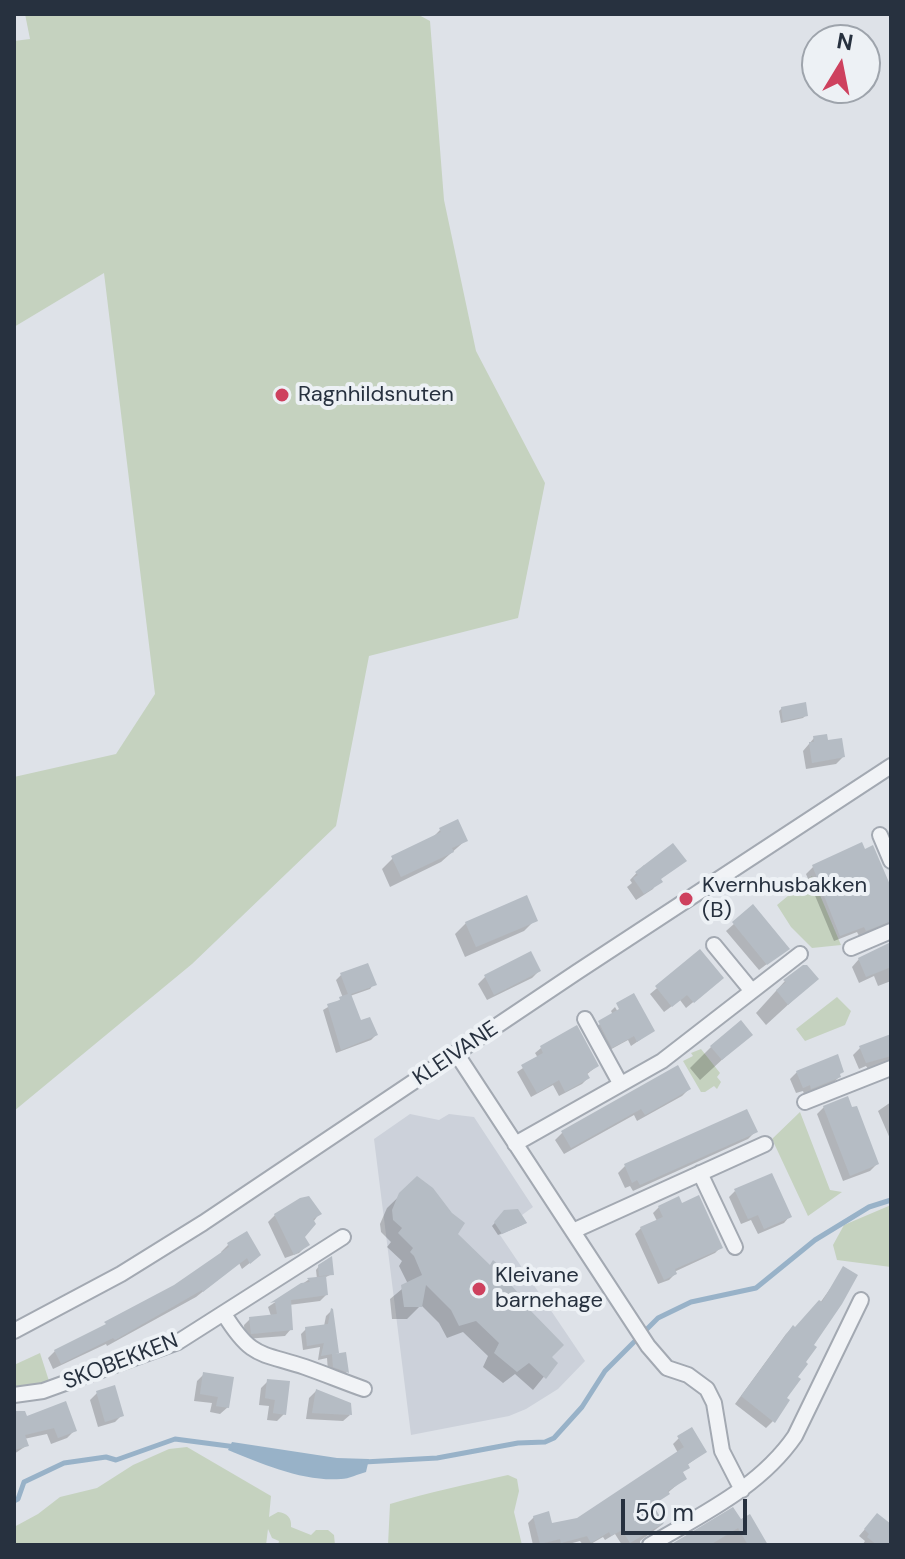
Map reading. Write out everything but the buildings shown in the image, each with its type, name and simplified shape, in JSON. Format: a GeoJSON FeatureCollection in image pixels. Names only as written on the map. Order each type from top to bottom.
{"type":"FeatureCollection","features":[{"type":"Feature","properties":{"kind":"street","name":"KLEIVANE"},"geometry":{"type":"LineString","coordinates":[[14,1331],[159,1251],[891,766]]}},
{"type":"Feature","properties":{"kind":"street"},"geometry":{"type":"LineString","coordinates":[[880,835],[891,861]]}},
{"type":"Feature","properties":{"kind":"street"},"geometry":{"type":"LineString","coordinates":[[851,948],[891,931]]}},
{"type":"Feature","properties":{"kind":"street"},"geometry":{"type":"LineString","coordinates":[[714,945],[751,990]]}},
{"type":"Feature","properties":{"kind":"street"},"geometry":{"type":"LineString","coordinates":[[515,1144],[662,1061],[800,954]]}},
{"type":"Feature","properties":{"kind":"street"},"geometry":{"type":"LineString","coordinates":[[585,1019],[620,1083]]}},
{"type":"Feature","properties":{"kind":"street"},"geometry":{"type":"LineString","coordinates":[[456,1053],[659,1361],[707,1389],[714,1403],[722,1451],[742,1490]]}},
{"type":"Feature","properties":{"kind":"street"},"geometry":{"type":"LineString","coordinates":[[805,1102],[891,1068]]}},
{"type":"Feature","properties":{"kind":"street"},"geometry":{"type":"LineString","coordinates":[[573,1231],[765,1144]]}},
{"type":"Feature","properties":{"kind":"street"},"geometry":{"type":"LineString","coordinates":[[700,1173],[735,1247]]}},
{"type":"Feature","properties":{"kind":"street","name":"SKOBEKKEN"},"geometry":{"type":"LineString","coordinates":[[14,1395],[43,1391],[164,1348],[224,1314],[343,1237]]}},
{"type":"Feature","properties":{"kind":"street"},"geometry":{"type":"LineString","coordinates":[[650,1545],[742,1490],[782,1454],[795,1436],[861,1300]]}},
{"type":"Feature","properties":{"kind":"street"},"geometry":{"type":"LineString","coordinates":[[224,1314],[243,1341],[256,1352],[364,1389]]}},
{"type":"Feature","properties":{"kind":"shaded area"},"geometry":{"type":"Polygon","coordinates":[[[410,1114],[439,1120],[449,1114],[474,1117],[533,1207],[522,1215],[527,1223],[500,1235],[585,1361],[558,1389],[526,1409],[509,1416],[411,1435],[374,1139],[410,1114]]]}},
{"type":"Feature","properties":{"kind":"green space"},"geometry":{"type":"Polygon","coordinates":[[[25,14],[417,14],[430,21],[444,200],[476,351],[545,483],[518,618],[369,656],[336,826],[192,964],[14,1111],[14,777],[116,754],[155,694],[104,273],[14,327],[14,41],[30,39],[25,14]]]}},
{"type":"Feature","properties":{"kind":"green space"},"geometry":{"type":"Polygon","coordinates":[[[812,876],[841,945],[812,948],[791,927],[777,905],[812,876]]]}},
{"type":"Feature","properties":{"kind":"green space"},"geometry":{"type":"Polygon","coordinates":[[[837,997],[851,1011],[845,1025],[805,1041],[796,1029],[837,997]]]}},
{"type":"Feature","properties":{"kind":"green space"},"geometry":{"type":"Polygon","coordinates":[[[701,1049],[720,1073],[717,1077],[721,1082],[717,1089],[714,1086],[705,1092],[701,1092],[683,1061],[701,1049]]]}},
{"type":"Feature","properties":{"kind":"green space"},"geometry":{"type":"Polygon","coordinates":[[[800,1112],[830,1190],[842,1192],[808,1216],[772,1139],[800,1112]]]}},
{"type":"Feature","properties":{"kind":"green space"},"geometry":{"type":"Polygon","coordinates":[[[891,1205],[891,1267],[837,1260],[833,1245],[844,1225],[891,1205]]]}},
{"type":"Feature","properties":{"kind":"green space"},"geometry":{"type":"Polygon","coordinates":[[[40,1353],[49,1381],[33,1387],[14,1388],[14,1365],[40,1353]]]}},
{"type":"Feature","properties":{"kind":"green space"},"geometry":{"type":"Polygon","coordinates":[[[187,1447],[271,1496],[269,1517],[278,1512],[284,1514],[290,1519],[291,1527],[311,1535],[316,1530],[328,1530],[334,1535],[335,1545],[278,1545],[279,1541],[272,1538],[268,1529],[266,1545],[14,1545],[14,1527],[60,1497],[97,1488],[133,1465],[169,1449],[187,1447]]]}},
{"type":"Feature","properties":{"kind":"green space"},"geometry":{"type":"Polygon","coordinates":[[[508,1475],[517,1479],[519,1491],[514,1512],[522,1545],[388,1545],[390,1504],[508,1475]]]}},
{"type":"Feature","properties":{"kind":"water"},"geometry":{"type":"Polygon","coordinates":[[[232,1442],[337,1458],[369,1459],[366,1472],[344,1479],[313,1478],[283,1471],[228,1450],[232,1442]]]}},
{"type":"Feature","properties":{"kind":"waterway"},"geometry":{"type":"LineString","coordinates":[[364,1462],[437,1458],[518,1443],[545,1442],[554,1438],[582,1407],[605,1371],[658,1318],[691,1302],[756,1288],[815,1240],[869,1207],[891,1200]]}},
{"type":"Feature","properties":{"kind":"waterway"},"geometry":{"type":"LineString","coordinates":[[14,1501],[18,1499],[24,1482],[64,1463],[106,1457],[116,1460],[175,1439],[236,1447]]}},
{"type":"Feature","properties":{"kind":"place","name":"Ragnhildsnuten"},"geometry":{"type":"Point","coordinates":[282,395]}},
{"type":"Feature","properties":{"kind":"place","name":"Kvernhusbakken (B)"},"geometry":{"type":"Point","coordinates":[686,899]}},
{"type":"Feature","properties":{"kind":"place","name":"Kleivane barnehage"},"geometry":{"type":"Point","coordinates":[479,1289]}}]}
